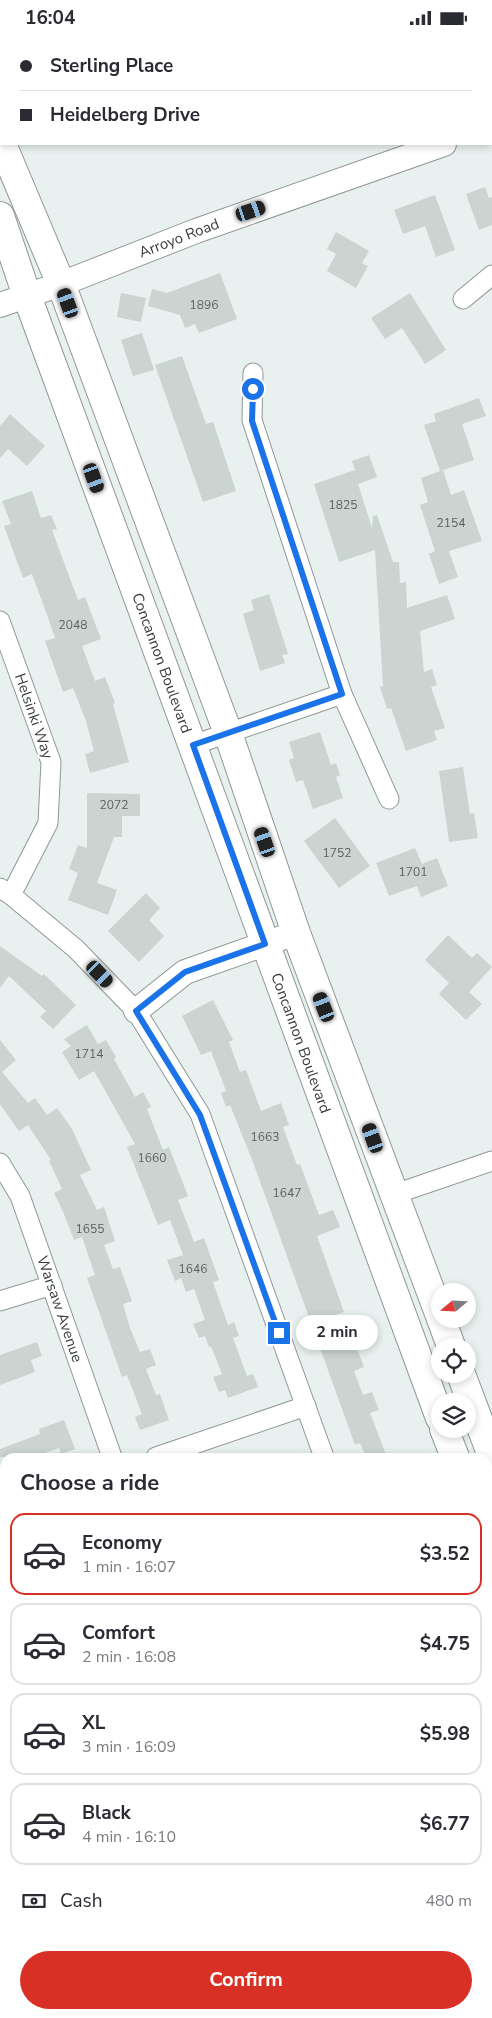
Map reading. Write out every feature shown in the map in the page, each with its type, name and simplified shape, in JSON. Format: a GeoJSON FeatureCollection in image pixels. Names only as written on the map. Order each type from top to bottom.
{"type":"FeatureCollection","features":[{"type":"Feature","properties":{"kind":"main road"},"geometry":{"type":"LineString","coordinates":[[3,145],[61,285],[228,733],[296,933],[431,1292]]}},
{"type":"Feature","properties":{"kind":"main road","name":"Concannon Boulevard"},"geometry":{"type":"LineString","coordinates":[[0,216],[27,296],[431,1394]]}},
{"type":"Feature","properties":{"kind":"main road"},"geometry":{"type":"LineString","coordinates":[[464,1383],[491,1453]]}},
{"type":"Feature","properties":{"kind":"main road"},"geometry":{"type":"LineString","coordinates":[[447,1438],[453,1453]]}},
{"type":"Feature","properties":{"kind":"street","name":"Arroyo Road"},"geometry":{"type":"LineString","coordinates":[[0,305],[61,285],[196,231],[441,145]]}},
{"type":"Feature","properties":{"kind":"street"},"geometry":{"type":"LineString","coordinates":[[464,299],[492,275]]}},
{"type":"Feature","properties":{"kind":"street"},"geometry":{"type":"LineString","coordinates":[[253,373],[252,421],[342,694],[389,799]]}},
{"type":"Feature","properties":{"kind":"street","name":"Helsinki Way"},"geometry":{"type":"LineString","coordinates":[[0,621],[51,762],[48,823],[6,892]]}},
{"type":"Feature","properties":{"kind":"street"},"geometry":{"type":"LineString","coordinates":[[193,745],[342,694]]}},
{"type":"Feature","properties":{"kind":"street"},"geometry":{"type":"LineString","coordinates":[[6,892],[76,949],[136,1011],[200,1115],[323,1453]]}},
{"type":"Feature","properties":{"kind":"street"},"geometry":{"type":"LineString","coordinates":[[136,1011],[185,972],[296,933]]}},
{"type":"Feature","properties":{"kind":"street"},"geometry":{"type":"LineString","coordinates":[[395,1194],[492,1161]]}},
{"type":"Feature","properties":{"kind":"street","name":"Warsaw Avenue"},"geometry":{"type":"LineString","coordinates":[[0,1163],[20,1196],[111,1453]]}},
{"type":"Feature","properties":{"kind":"street"},"geometry":{"type":"LineString","coordinates":[[0,1301],[52,1285]]}},
{"type":"Feature","properties":{"kind":"street"},"geometry":{"type":"LineString","coordinates":[[168,1453],[306,1406]]}},
{"type":"Feature","properties":{"kind":"building"},"geometry":{"type":"Polygon","coordinates":[[[485,187],[489,198],[492,197],[492,225],[479,230],[466,194],[485,187]]]}},
{"type":"Feature","properties":{"kind":"building"},"geometry":{"type":"Polygon","coordinates":[[[435,195],[455,250],[436,257],[425,226],[403,234],[394,210],[435,195]]]}},
{"type":"Feature","properties":{"kind":"building"},"geometry":{"type":"Polygon","coordinates":[[[336,232],[369,251],[362,263],[368,266],[356,288],[327,271],[336,254],[327,249],[336,232]]]}},
{"type":"Feature","properties":{"kind":"building"},"geometry":{"type":"Polygon","coordinates":[[[220,273],[237,319],[199,333],[195,324],[185,328],[180,315],[148,306],[152,289],[167,293],[220,273]]]}},
{"type":"Feature","properties":{"kind":"building"},"geometry":{"type":"Polygon","coordinates":[[[121,293],[146,298],[141,322],[117,317],[121,293]]]}},
{"type":"Feature","properties":{"kind":"building"},"geometry":{"type":"Polygon","coordinates":[[[410,293],[446,350],[425,364],[402,328],[385,339],[371,318],[410,293]]]}},
{"type":"Feature","properties":{"kind":"building"},"geometry":{"type":"Polygon","coordinates":[[[142,333],[154,370],[133,376],[121,340],[142,333]]]}},
{"type":"Feature","properties":{"kind":"building"},"geometry":{"type":"Polygon","coordinates":[[[182,356],[206,424],[213,422],[236,491],[203,502],[155,365],[182,356]]]}},
{"type":"Feature","properties":{"kind":"building"},"geometry":{"type":"Polygon","coordinates":[[[479,398],[486,416],[462,424],[474,460],[440,471],[424,425],[436,421],[434,414],[479,398]]]}},
{"type":"Feature","properties":{"kind":"building"},"geometry":{"type":"Polygon","coordinates":[[[10,414],[45,446],[27,466],[8,449],[0,458],[0,426],[10,414]]]}},
{"type":"Feature","properties":{"kind":"building"},"geometry":{"type":"Polygon","coordinates":[[[369,455],[377,477],[358,484],[372,528],[373,516],[377,515],[393,562],[399,562],[400,583],[406,582],[407,608],[447,595],[455,619],[420,631],[424,672],[432,669],[437,685],[431,687],[445,728],[434,731],[437,740],[406,751],[391,708],[387,709],[380,687],[383,686],[375,550],[339,562],[314,484],[355,470],[352,461],[369,455]]]}},
{"type":"Feature","properties":{"kind":"building"},"geometry":{"type":"Polygon","coordinates":[[[443,470],[451,495],[464,490],[482,541],[449,551],[458,577],[439,584],[429,554],[435,551],[420,505],[428,502],[421,478],[443,470]]]}},
{"type":"Feature","properties":{"kind":"building"},"geometry":{"type":"Polygon","coordinates":[[[32,491],[41,518],[51,515],[57,529],[52,530],[78,600],[85,597],[101,639],[82,646],[95,681],[105,677],[115,703],[113,704],[129,762],[90,773],[85,754],[94,751],[86,721],[73,688],[63,692],[45,641],[55,638],[46,612],[32,574],[23,578],[4,526],[11,524],[2,501],[32,491]]]}},
{"type":"Feature","properties":{"kind":"building"},"geometry":{"type":"Polygon","coordinates":[[[269,594],[288,654],[282,655],[285,663],[260,671],[243,614],[254,610],[251,600],[269,594]]]}},
{"type":"Feature","properties":{"kind":"building"},"geometry":{"type":"Polygon","coordinates":[[[320,732],[331,765],[336,763],[340,775],[336,777],[343,798],[313,809],[303,780],[296,782],[289,760],[294,758],[289,742],[320,732]]]}},
{"type":"Feature","properties":{"kind":"building"},"geometry":{"type":"Polygon","coordinates":[[[463,767],[470,814],[474,813],[478,838],[449,842],[439,771],[463,767]]]}},
{"type":"Feature","properties":{"kind":"building"},"geometry":{"type":"Polygon","coordinates":[[[87,793],[140,794],[140,816],[122,816],[122,837],[114,837],[97,883],[117,890],[108,915],[68,900],[78,873],[69,869],[78,845],[87,848],[87,793]]]}},
{"type":"Feature","properties":{"kind":"building"},"geometry":{"type":"Polygon","coordinates":[[[335,818],[370,866],[339,888],[304,841],[335,818]]]}},
{"type":"Feature","properties":{"kind":"building"},"geometry":{"type":"Polygon","coordinates":[[[415,848],[422,864],[437,858],[448,886],[421,897],[417,886],[389,896],[376,863],[415,848]]]}},
{"type":"Feature","properties":{"kind":"building"},"geometry":{"type":"Polygon","coordinates":[[[146,893],[160,908],[149,920],[164,936],[139,962],[108,931],[146,893]]]}},
{"type":"Feature","properties":{"kind":"building"},"geometry":{"type":"Polygon","coordinates":[[[448,935],[472,958],[477,953],[492,967],[469,992],[482,1004],[466,1020],[439,994],[449,983],[425,960],[448,935]]]}},
{"type":"Feature","properties":{"kind":"building"},"geometry":{"type":"Polygon","coordinates":[[[0,946],[42,976],[44,974],[76,1005],[53,1029],[40,1017],[46,1011],[9,976],[0,988],[0,946]]]}},
{"type":"Feature","properties":{"kind":"building"},"geometry":{"type":"Polygon","coordinates":[[[213,1000],[233,1040],[229,1042],[240,1072],[246,1070],[261,1111],[281,1103],[289,1125],[283,1127],[297,1165],[300,1164],[319,1215],[333,1210],[340,1227],[317,1236],[344,1312],[335,1315],[345,1341],[353,1338],[364,1367],[354,1371],[363,1395],[372,1392],[379,1410],[370,1413],[385,1453],[364,1453],[360,1443],[355,1445],[253,1162],[230,1105],[226,1107],[221,1093],[226,1091],[211,1051],[201,1055],[182,1016],[213,1000]]]}},
{"type":"Feature","properties":{"kind":"building"},"geometry":{"type":"Polygon","coordinates":[[[87,1025],[98,1044],[106,1040],[135,1097],[143,1092],[151,1107],[147,1109],[163,1150],[169,1147],[188,1196],[178,1200],[194,1242],[204,1238],[219,1280],[213,1282],[228,1325],[234,1322],[239,1336],[233,1338],[247,1376],[253,1374],[258,1387],[228,1398],[225,1390],[219,1392],[213,1377],[222,1374],[211,1346],[209,1347],[205,1336],[199,1338],[193,1324],[205,1320],[194,1289],[186,1292],[181,1278],[175,1281],[167,1260],[183,1255],[170,1220],[158,1225],[127,1147],[135,1144],[94,1071],[79,1080],[62,1052],[71,1046],[64,1039],[87,1025]]]}},
{"type":"Feature","properties":{"kind":"building"},"geometry":{"type":"Polygon","coordinates":[[[0,1040],[16,1060],[2,1072],[28,1103],[35,1098],[47,1115],[57,1108],[72,1129],[91,1170],[80,1175],[97,1210],[104,1207],[115,1241],[104,1245],[113,1269],[120,1267],[132,1301],[123,1304],[130,1328],[140,1352],[150,1349],[156,1365],[146,1369],[156,1395],[160,1394],[169,1420],[140,1430],[135,1417],[142,1414],[127,1375],[122,1377],[87,1278],[95,1275],[82,1237],[74,1240],[54,1193],[62,1189],[49,1161],[51,1160],[28,1125],[19,1131],[0,1104],[0,1040]]]}},
{"type":"Feature","properties":{"kind":"building"},"geometry":{"type":"Polygon","coordinates":[[[37,1342],[42,1356],[31,1360],[35,1372],[0,1385],[0,1355],[37,1342]]]}},
{"type":"Feature","properties":{"kind":"building"},"geometry":{"type":"Polygon","coordinates":[[[64,1420],[75,1449],[64,1453],[61,1453],[59,1448],[45,1453],[0,1453],[0,1449],[40,1434],[39,1429],[64,1420]]]}},
{"type":"Feature","properties":{"kind":"route"},"geometry":{"type":"LineString","coordinates":[[253,389],[252,421],[342,694],[193,745],[265,944],[185,972],[136,1011],[200,1115],[279,1333]]}}]}
